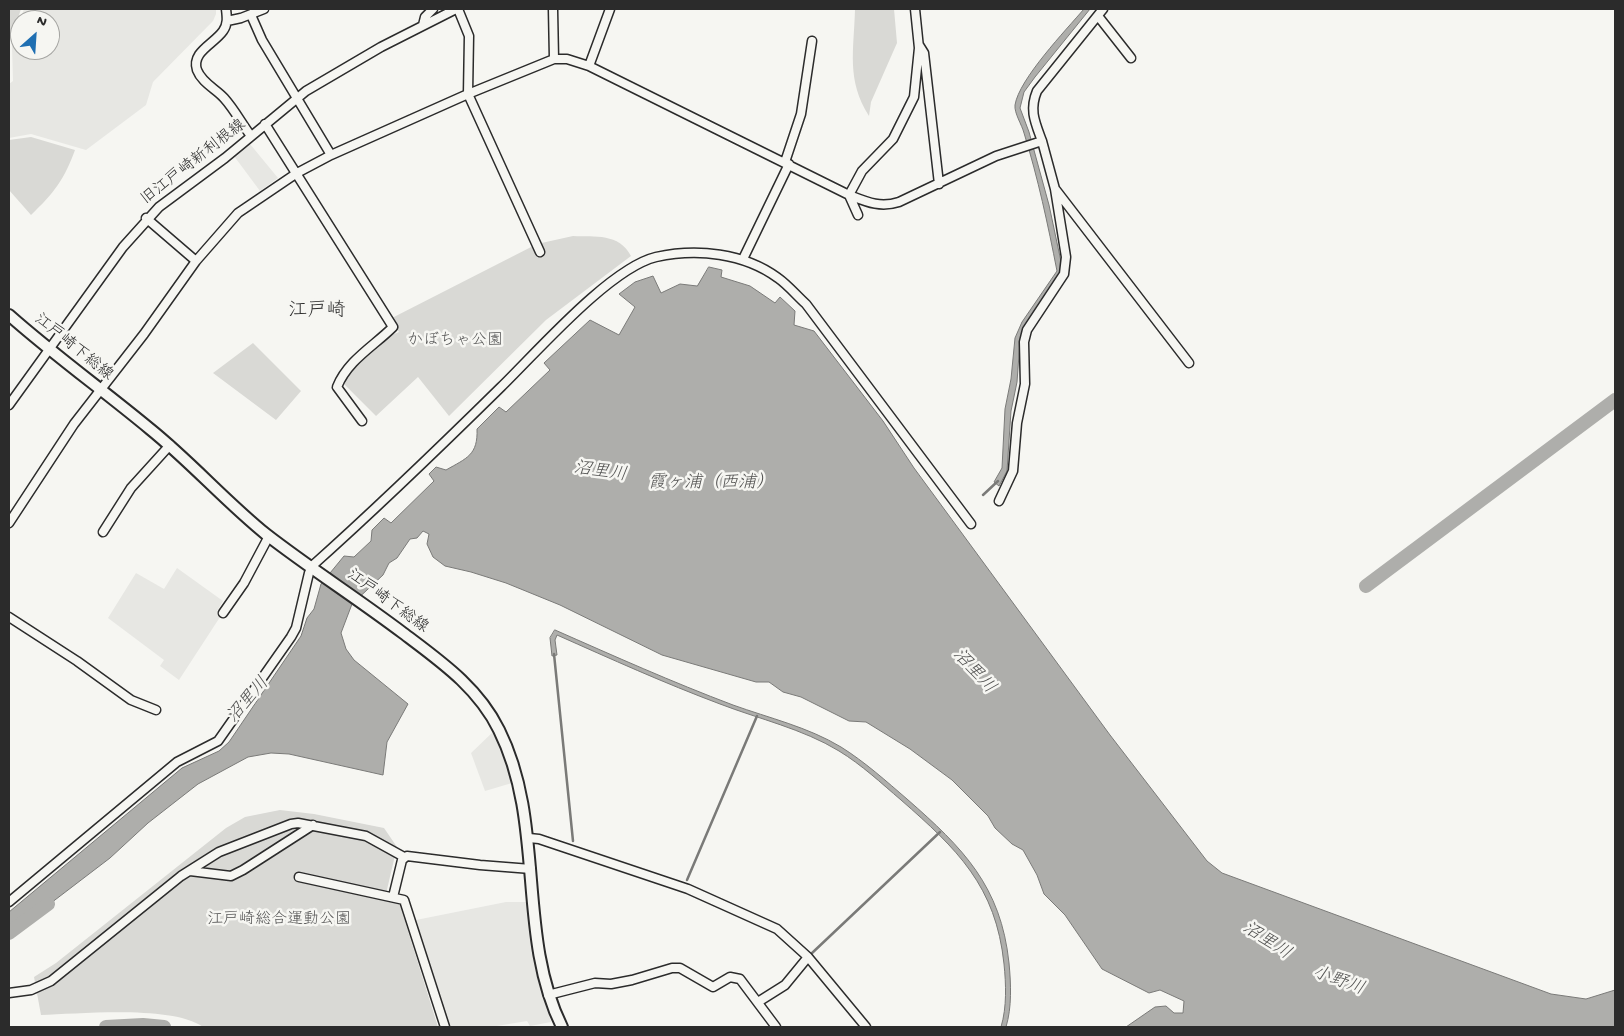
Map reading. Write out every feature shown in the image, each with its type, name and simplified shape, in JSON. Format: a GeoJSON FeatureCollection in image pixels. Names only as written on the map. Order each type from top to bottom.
{"type":"FeatureCollection","features":[{"type":"Feature","properties":{"kind":"main road","name":"江戸崎下総線"},"geometry":{"type":"LineString","coordinates":[[9,316],[170,445],[269,536],[370,608],[453,672],[485,705],[505,742],[526,813],[537,942],[548,995],[562,1027]]}},
{"type":"Feature","properties":{"kind":"street"},"geometry":{"type":"LineString","coordinates":[[226,9],[227,21],[223,31],[199,54],[196,62],[197,69],[201,78],[224,98],[250,136]]}},
{"type":"Feature","properties":{"kind":"street"},"geometry":{"type":"LineString","coordinates":[[227,21],[251,15],[264,9]]}},
{"type":"Feature","properties":{"kind":"street"},"geometry":{"type":"LineString","coordinates":[[423,25],[425,17],[433,9]]}},
{"type":"Feature","properties":{"kind":"street"},"geometry":{"type":"LineString","coordinates":[[457,9],[469,36],[468,94],[540,252]]}},
{"type":"Feature","properties":{"kind":"street","name":"旧江戸崎新利根線"},"geometry":{"type":"LineString","coordinates":[[9,405],[48,349],[146,218],[297,97],[423,25],[457,9]]}},
{"type":"Feature","properties":{"kind":"street"},"geometry":{"type":"LineString","coordinates":[[553,9],[554,59]]}},
{"type":"Feature","properties":{"kind":"street"},"geometry":{"type":"LineString","coordinates":[[589,66],[610,9]]}},
{"type":"Feature","properties":{"kind":"street"},"geometry":{"type":"LineString","coordinates":[[849,195],[862,171],[893,139],[914,98],[918,43],[915,9]]}},
{"type":"Feature","properties":{"kind":"street"},"geometry":{"type":"LineString","coordinates":[[999,501],[1013,471],[1017,423],[1025,384],[1024,342],[1027,330],[1064,274],[1066,257],[1055,189],[1032,112],[1032,101],[1037,90],[1103,9]]}},
{"type":"Feature","properties":{"kind":"street"},"geometry":{"type":"LineString","coordinates":[[251,15],[262,40],[331,155]]}},
{"type":"Feature","properties":{"kind":"street"},"geometry":{"type":"LineString","coordinates":[[1098,16],[1131,58]]}},
{"type":"Feature","properties":{"kind":"street"},"geometry":{"type":"LineString","coordinates":[[743,259],[787,163],[801,114],[812,41]]}},
{"type":"Feature","properties":{"kind":"street"},"geometry":{"type":"LineString","coordinates":[[918,43],[924,53],[938,184]]}},
{"type":"Feature","properties":{"kind":"street"},"geometry":{"type":"LineString","coordinates":[[9,523],[74,424],[196,261],[238,213],[297,173],[331,155],[468,94],[554,59],[567,59],[589,66],[870,204],[886,206],[996,156],[1042,141]]}},
{"type":"Feature","properties":{"kind":"street"},"geometry":{"type":"LineString","coordinates":[[265,124],[393,327],[358,357],[342,374],[337,387],[362,421]]}},
{"type":"Feature","properties":{"kind":"street"},"geometry":{"type":"LineString","coordinates":[[1055,189],[1188,363]]}},
{"type":"Feature","properties":{"kind":"street"},"geometry":{"type":"LineString","coordinates":[[849,195],[858,215]]}},
{"type":"Feature","properties":{"kind":"street"},"geometry":{"type":"LineString","coordinates":[[146,218],[196,261]]}},
{"type":"Feature","properties":{"kind":"street"},"geometry":{"type":"LineString","coordinates":[[9,902],[177,762],[212,745],[221,737],[291,637],[296,628],[315,568],[585,304],[625,271],[655,257],[701,252],[743,259],[778,278],[806,304],[971,524]]}},
{"type":"Feature","properties":{"kind":"street"},"geometry":{"type":"LineString","coordinates":[[103,532],[131,488],[170,445]]}},
{"type":"Feature","properties":{"kind":"street"},"geometry":{"type":"LineString","coordinates":[[223,613],[244,583],[269,536]]}},
{"type":"Feature","properties":{"kind":"street"},"geometry":{"type":"LineString","coordinates":[[9,617],[70,656],[131,700],[156,710]]}},
{"type":"Feature","properties":{"kind":"street"},"geometry":{"type":"LineString","coordinates":[[9,993],[31,990],[51,981],[190,872],[219,852],[291,824],[313,825],[366,836],[404,857],[531,869]]}},
{"type":"Feature","properties":{"kind":"street"},"geometry":{"type":"LineString","coordinates":[[190,872],[231,876],[313,825]]}},
{"type":"Feature","properties":{"kind":"street"},"geometry":{"type":"LineString","coordinates":[[529,838],[538,839],[688,889],[776,929],[788,937],[808,957],[866,1027]]}},
{"type":"Feature","properties":{"kind":"street"},"geometry":{"type":"LineString","coordinates":[[393,897],[404,857]]}},
{"type":"Feature","properties":{"kind":"street"},"geometry":{"type":"LineString","coordinates":[[299,877],[402,899],[407,905],[444,1027]]}},
{"type":"Feature","properties":{"kind":"street"},"geometry":{"type":"LineString","coordinates":[[758,1002],[785,985],[808,957]]}},
{"type":"Feature","properties":{"kind":"street"},"geometry":{"type":"LineString","coordinates":[[548,995],[596,983],[611,984],[672,968],[680,968],[713,987],[730,977],[740,979],[776,1027]]}},
{"type":"Feature","properties":{"kind":"shaded area"},"geometry":{"type":"Polygon","coordinates":[[[24,9],[216,9],[213,21],[153,82],[146,105],[86,150],[31,134],[9,138],[9,84],[13,81],[12,60],[60,60],[60,10],[24,9]]]}},
{"type":"Feature","properties":{"kind":"shaded area"},"geometry":{"type":"Polygon","coordinates":[[[250,144],[278,178],[260,191],[234,156],[250,144]]]}},
{"type":"Feature","properties":{"kind":"shaded area"},"geometry":{"type":"Polygon","coordinates":[[[177,568],[223,601],[217,611],[222,614],[179,680],[160,666],[164,660],[108,618],[136,573],[164,589],[177,568]]]}},
{"type":"Feature","properties":{"kind":"shaded area"},"geometry":{"type":"Polygon","coordinates":[[[494,731],[502,749],[512,783],[485,791],[471,753],[494,731]]]}},
{"type":"Feature","properties":{"kind":"shaded area"},"geometry":{"type":"Polygon","coordinates":[[[506,902],[528,902],[529,925],[536,971],[551,1022],[530,1026],[527,1021],[491,1027],[449,1027],[416,920],[506,902]]]}},
{"type":"Feature","properties":{"kind":"green space"},"geometry":{"type":"Polygon","coordinates":[[[9,9],[21,9],[10,10],[9,45],[9,9]]]}},
{"type":"Feature","properties":{"kind":"green space"},"geometry":{"type":"Polygon","coordinates":[[[855,9],[894,9],[897,43],[871,102],[869,116],[857,90],[854,77],[855,9]]]}},
{"type":"Feature","properties":{"kind":"green space"},"geometry":{"type":"Polygon","coordinates":[[[31,137],[75,150],[58,186],[31,215],[9,190],[9,140],[31,137]]]}},
{"type":"Feature","properties":{"kind":"green space","name":"かぼちゃ公園"},"geometry":{"type":"Polygon","coordinates":[[[573,236],[613,240],[620,243],[631,256],[546,320],[449,416],[418,377],[376,416],[340,380],[373,343],[399,332],[390,319],[537,244],[573,236]]]}},
{"type":"Feature","properties":{"kind":"green space"},"geometry":{"type":"Polygon","coordinates":[[[253,343],[301,391],[276,420],[213,373],[253,343]]]}},
{"type":"Feature","properties":{"kind":"green space","name":"江戸崎総合運動公園"},"geometry":{"type":"Polygon","coordinates":[[[280,810],[314,814],[384,828],[397,847],[385,898],[399,902],[438,1027],[203,1027],[189,1020],[148,1013],[41,1015],[34,977],[56,963],[226,828],[245,817],[280,810]]]}},
{"type":"Feature","properties":{"kind":"water"},"geometry":{"type":"Polygon","coordinates":[[[1084,9],[1090,9],[1024,92],[1020,108],[1029,132],[1049,205],[1063,271],[1026,326],[1020,341],[1017,382],[1011,411],[1007,471],[999,486],[994,482],[1002,468],[1005,409],[1011,379],[1015,338],[1022,322],[1057,271],[1038,184],[1015,105],[1018,94],[1034,69],[1084,9]]]}},
{"type":"Feature","properties":{"kind":"water","name":"霞ヶ浦（西浦）"},"geometry":{"type":"Polygon","coordinates":[[[709,267],[722,270],[721,277],[750,286],[775,303],[780,297],[795,311],[794,325],[814,331],[883,421],[914,468],[1110,735],[1207,861],[1222,873],[1551,994],[1586,999],[1615,990],[1615,1027],[1126,1027],[1155,1007],[1166,1006],[1174,1013],[1183,1013],[1184,1001],[1160,990],[1149,993],[1102,969],[1065,915],[1044,894],[1037,875],[1023,850],[1012,844],[995,828],[988,816],[952,780],[910,749],[866,722],[849,721],[801,697],[783,692],[769,682],[756,682],[662,655],[560,605],[506,583],[445,566],[433,557],[427,544],[429,534],[423,531],[417,538],[410,539],[397,558],[389,563],[383,575],[352,604],[341,633],[346,649],[354,660],[408,704],[387,742],[383,775],[289,754],[271,753],[248,757],[198,784],[148,823],[110,858],[9,935],[9,912],[182,768],[219,751],[229,742],[301,636],[307,618],[314,609],[321,584],[344,556],[354,557],[371,541],[372,530],[384,518],[391,523],[434,481],[429,474],[436,467],[446,470],[470,455],[476,445],[477,429],[499,407],[506,412],[550,370],[544,363],[590,320],[619,335],[635,307],[619,294],[635,282],[653,276],[661,293],[680,284],[697,286],[709,267]]]}},
{"type":"Feature","properties":{"kind":"water"},"geometry":{"type":"Polygon","coordinates":[[[555,630],[643,669],[733,705],[802,728],[828,740],[858,759],[907,799],[962,852],[988,890],[998,912],[1005,936],[1010,971],[1010,1003],[1006,1027],[1001,1027],[1006,987],[1000,937],[983,891],[970,871],[940,835],[901,800],[847,756],[811,736],[699,696],[557,635],[555,640],[557,655],[552,656],[550,638],[555,630]]]}},
{"type":"Feature","properties":{"kind":"waterway"},"geometry":{"type":"LineString","coordinates":[[1366,586],[1615,400]]}},
{"type":"Feature","properties":{"kind":"waterway"},"geometry":{"type":"LineString","coordinates":[[983,495],[998,481]]}},
{"type":"Feature","properties":{"kind":"waterway"},"geometry":{"type":"LineString","coordinates":[[554,654],[573,841]]}},
{"type":"Feature","properties":{"kind":"waterway"},"geometry":{"type":"LineString","coordinates":[[687,880],[757,716]]}},
{"type":"Feature","properties":{"kind":"waterway"},"geometry":{"type":"LineString","coordinates":[[811,954],[940,832]]}},
{"type":"Feature","properties":{"kind":"waterway","name":"沼里川"},"geometry":{"type":"LineString","coordinates":[[9,933],[48,904]]}},
{"type":"Feature","properties":{"kind":"waterway"},"geometry":{"type":"LineString","coordinates":[[106,1027],[143,1025],[164,1027]]}},
{"type":"Feature","properties":{"kind":"district","name":"江戸崎"},"geometry":{"type":"Point","coordinates":[317,312]}},
{"type":"Feature","properties":{"kind":"water label","name":"小野川"},"geometry":{"type":"Point","coordinates":[1338,982]}}]}
